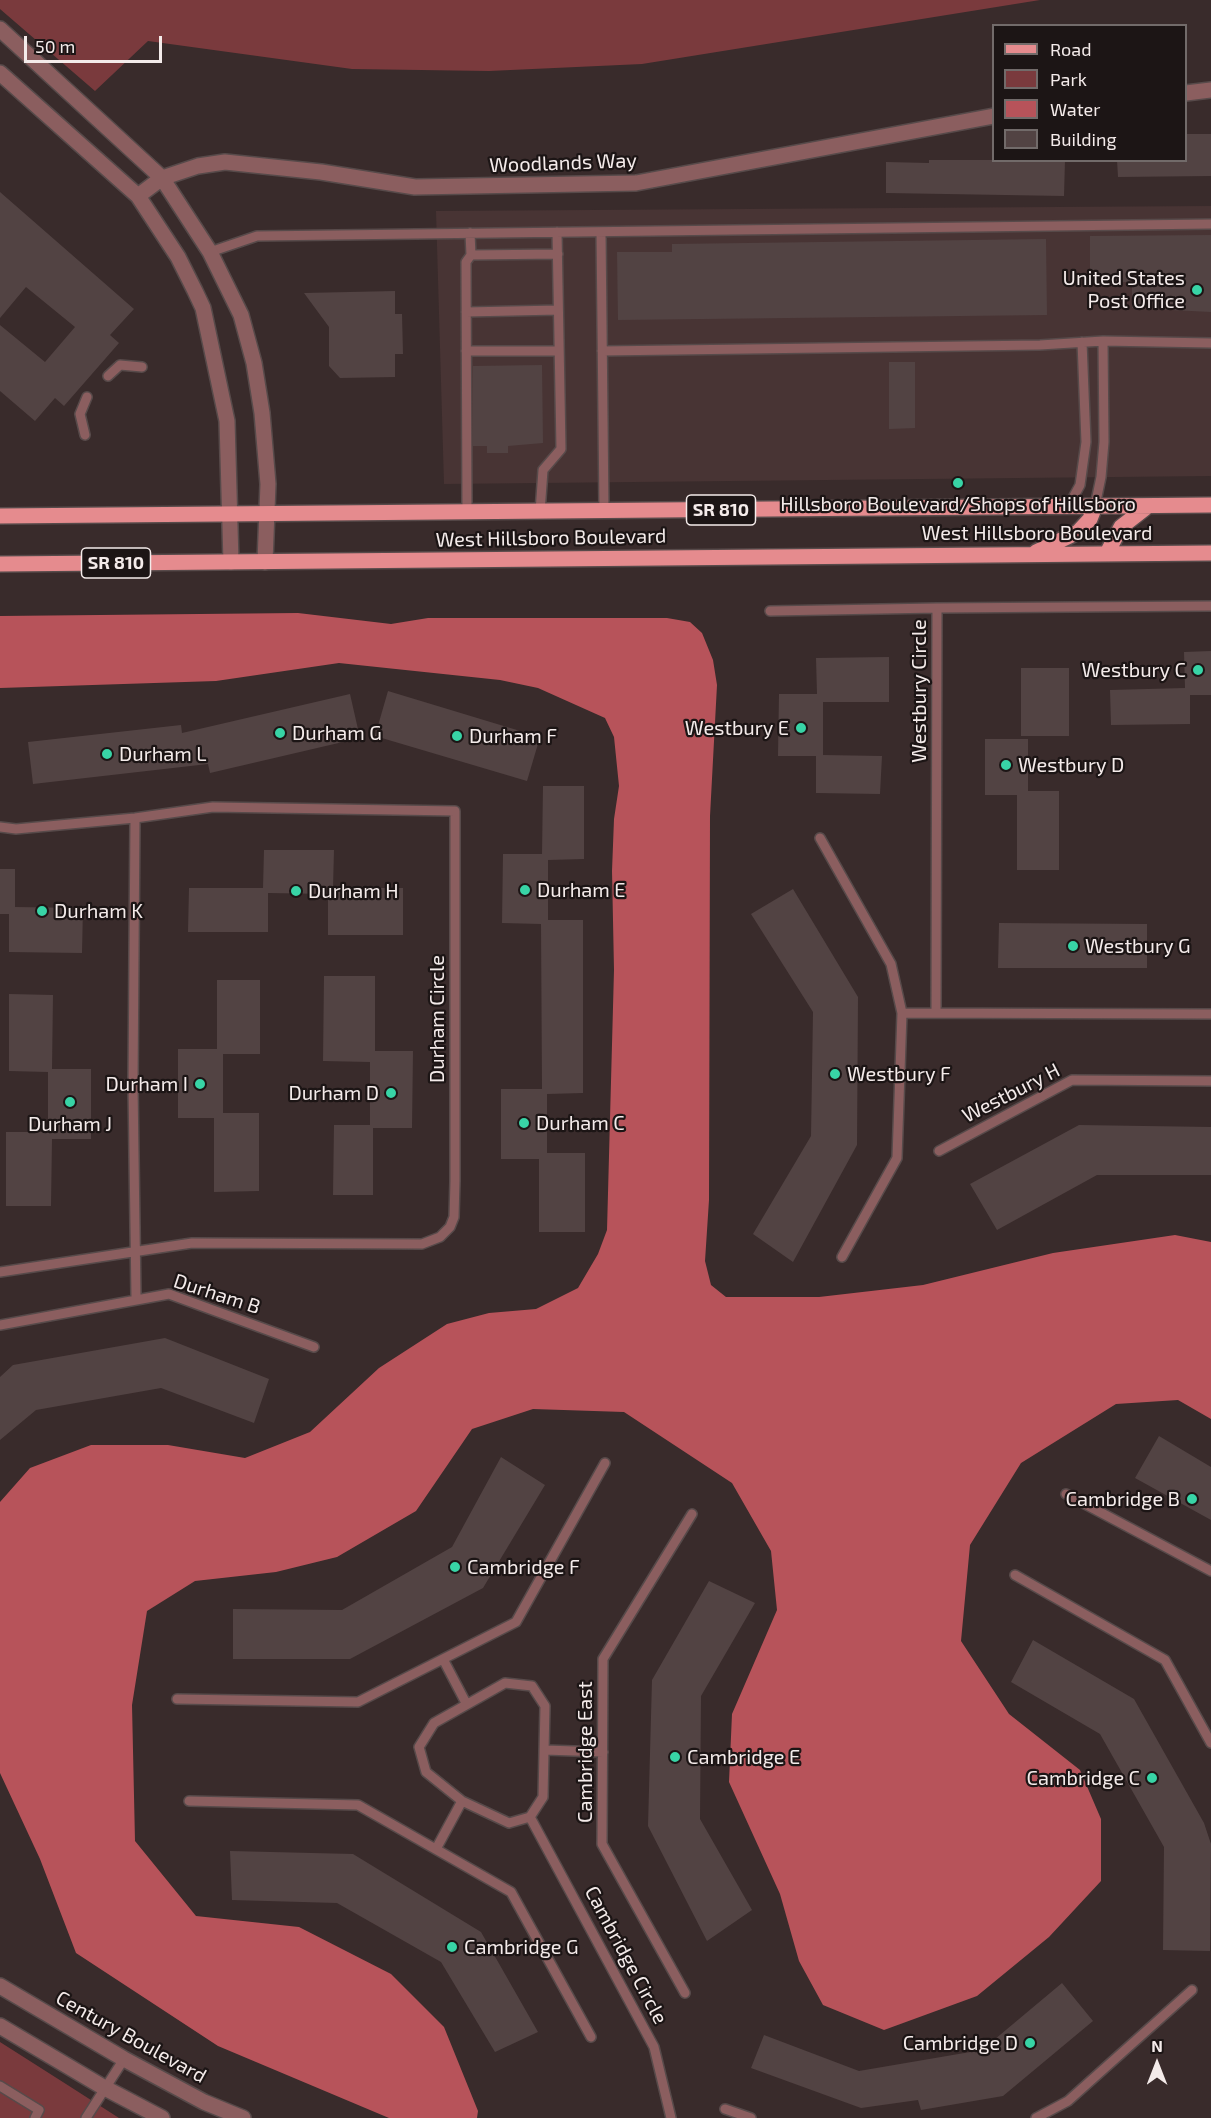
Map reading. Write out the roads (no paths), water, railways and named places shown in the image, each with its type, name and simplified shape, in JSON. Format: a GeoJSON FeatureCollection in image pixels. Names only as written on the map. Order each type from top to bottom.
{"type":"FeatureCollection","features":[{"type":"Feature","properties":{"kind":"main road","name":"West Hillsboro Boulevard"},"geometry":{"type":"LineString","coordinates":[[0,516],[1211,505]]}},
{"type":"Feature","properties":{"kind":"main road"},"geometry":{"type":"LineString","coordinates":[[1032,554],[1078,532],[1090,519],[1095,506]]}},
{"type":"Feature","properties":{"kind":"main road"},"geometry":{"type":"LineString","coordinates":[[1107,553],[1121,527],[1148,506]]}},
{"type":"Feature","properties":{"kind":"main road","name":"West Hillsboro Boulevard"},"geometry":{"type":"LineString","coordinates":[[0,564],[1211,553]]}},
{"type":"Feature","properties":{"kind":"street"},"geometry":{"type":"LineString","coordinates":[[0,29],[162,178],[210,252],[241,315],[254,363],[262,413],[268,515],[265,562]]}},
{"type":"Feature","properties":{"kind":"street"},"geometry":{"type":"LineString","coordinates":[[0,74],[138,196],[178,257],[203,308],[227,421],[231,562]]}},
{"type":"Feature","properties":{"kind":"street"},"geometry":{"type":"LineString","coordinates":[[1187,93],[1211,90]]}},
{"type":"Feature","properties":{"kind":"street","name":"Woodlands Way"},"geometry":{"type":"LineString","coordinates":[[138,196],[162,178],[198,166],[225,162],[321,172],[415,187],[636,183],[992,116]]}},
{"type":"Feature","properties":{"kind":"street","name":"Century Boulevard"},"geometry":{"type":"LineString","coordinates":[[0,1986],[124,2059],[204,2102],[243,2118]]}},
{"type":"Feature","properties":{"kind":"street"},"geometry":{"type":"LineString","coordinates":[[0,2026],[103,2087],[162,2118]]}},
{"type":"Feature","properties":{"kind":"lane"},"geometry":{"type":"LineString","coordinates":[[210,252],[256,237],[1211,224]]}},
{"type":"Feature","properties":{"kind":"lane"},"geometry":{"type":"LineString","coordinates":[[540,512],[543,470],[561,449],[557,232]]}},
{"type":"Feature","properties":{"kind":"lane"},"geometry":{"type":"LineString","coordinates":[[601,232],[604,511]]}},
{"type":"Feature","properties":{"kind":"lane"},"geometry":{"type":"LineString","coordinates":[[467,513],[466,262],[471,255],[470,233]]}},
{"type":"Feature","properties":{"kind":"lane"},"geometry":{"type":"LineString","coordinates":[[471,255],[558,254]]}},
{"type":"Feature","properties":{"kind":"lane"},"geometry":{"type":"LineString","coordinates":[[466,312],[558,310]]}},
{"type":"Feature","properties":{"kind":"lane"},"geometry":{"type":"LineString","coordinates":[[602,351],[1040,345],[1103,341],[1211,343]]}},
{"type":"Feature","properties":{"kind":"lane"},"geometry":{"type":"LineString","coordinates":[[1095,506],[1101,477],[1104,442],[1103,341]]}},
{"type":"Feature","properties":{"kind":"lane"},"geometry":{"type":"LineString","coordinates":[[1068,507],[1080,485],[1086,442],[1082,342]]}},
{"type":"Feature","properties":{"kind":"lane"},"geometry":{"type":"LineString","coordinates":[[466,351],[559,351]]}},
{"type":"Feature","properties":{"kind":"lane"},"geometry":{"type":"LineString","coordinates":[[108,376],[120,365],[142,367]]}},
{"type":"Feature","properties":{"kind":"lane"},"geometry":{"type":"LineString","coordinates":[[85,435],[80,414],[87,397]]}},
{"type":"Feature","properties":{"kind":"lane","name":"Westbury Circle"},"geometry":{"type":"LineString","coordinates":[[936,1013],[937,608],[1211,606]]}},
{"type":"Feature","properties":{"kind":"lane"},"geometry":{"type":"LineString","coordinates":[[770,611],[937,608]]}},
{"type":"Feature","properties":{"kind":"lane","name":"Durham Circle"},"geometry":{"type":"LineString","coordinates":[[0,827],[16,829],[135,818],[213,807],[455,811],[455,1181],[454,1217],[450,1227],[440,1237],[422,1244],[192,1243],[0,1272]]}},
{"type":"Feature","properties":{"kind":"lane"},"geometry":{"type":"LineString","coordinates":[[135,818],[133,1085],[136,1298]]}},
{"type":"Feature","properties":{"kind":"lane"},"geometry":{"type":"LineString","coordinates":[[820,838],[891,964],[902,1013],[897,1158],[842,1257]]}},
{"type":"Feature","properties":{"kind":"lane"},"geometry":{"type":"LineString","coordinates":[[902,1013],[1211,1014]]}},
{"type":"Feature","properties":{"kind":"lane","name":"Westbury H"},"geometry":{"type":"LineString","coordinates":[[939,1151],[1072,1080],[1211,1081]]}},
{"type":"Feature","properties":{"kind":"lane","name":"Durham B"},"geometry":{"type":"LineString","coordinates":[[0,1325],[136,1298],[169,1294],[314,1347]]}},
{"type":"Feature","properties":{"kind":"lane"},"geometry":{"type":"LineString","coordinates":[[177,1699],[358,1702],[516,1622],[605,1462]]}},
{"type":"Feature","properties":{"kind":"lane"},"geometry":{"type":"LineString","coordinates":[[1066,1494],[1211,1571]]}},
{"type":"Feature","properties":{"kind":"lane","name":"Cambridge East"},"geometry":{"type":"LineString","coordinates":[[685,1993],[602,1844],[603,1659],[692,1514]]}},
{"type":"Feature","properties":{"kind":"lane"},"geometry":{"type":"LineString","coordinates":[[1015,1575],[1165,1660],[1211,1743]]}},
{"type":"Feature","properties":{"kind":"lane"},"geometry":{"type":"LineString","coordinates":[[443,1659],[466,1703]]}},
{"type":"Feature","properties":{"kind":"lane"},"geometry":{"type":"LineString","coordinates":[[505,1683],[532,1686],[545,1706],[545,1750],[543,1797],[530,1817],[509,1823],[462,1802],[426,1772],[419,1747],[434,1723],[505,1683]]}},
{"type":"Feature","properties":{"kind":"lane"},"geometry":{"type":"LineString","coordinates":[[545,1750],[603,1752]]}},
{"type":"Feature","properties":{"kind":"lane"},"geometry":{"type":"LineString","coordinates":[[189,1801],[358,1805],[511,1892],[591,2037]]}},
{"type":"Feature","properties":{"kind":"lane"},"geometry":{"type":"LineString","coordinates":[[436,1849],[462,1802]]}},
{"type":"Feature","properties":{"kind":"lane","name":"Cambridge Circle"},"geometry":{"type":"LineString","coordinates":[[530,1817],[654,2047],[671,2118]]}},
{"type":"Feature","properties":{"kind":"lane"},"geometry":{"type":"LineString","coordinates":[[1036,2118],[1068,2101],[1192,1990]]}},
{"type":"Feature","properties":{"kind":"lane"},"geometry":{"type":"LineString","coordinates":[[86,2118],[103,2087],[124,2059]]}},
{"type":"Feature","properties":{"kind":"lane"},"geometry":{"type":"LineString","coordinates":[[0,2086],[39,2110],[35,2118]]}},
{"type":"Feature","properties":{"kind":"lane"},"geometry":{"type":"LineString","coordinates":[[725,2109],[751,2118]]}},
{"type":"Feature","properties":{"kind":"water"},"geometry":{"type":"Polygon","coordinates":[[[298,613],[391,624],[428,618],[667,618],[690,622],[702,633],[713,660],[717,685],[710,816],[709,1200],[705,1261],[711,1285],[726,1297],[819,1297],[923,1285],[1053,1253],[1175,1235],[1211,1242],[1211,1419],[1178,1400],[1116,1404],[1021,1463],[970,1545],[961,1641],[1009,1714],[1080,1770],[1101,1819],[1101,1881],[1049,1937],[977,1996],[884,2030],[823,2005],[799,1961],[780,1894],[729,1782],[732,1714],[777,1610],[771,1551],[732,1483],[624,1412],[533,1409],[472,1429],[416,1511],[337,1557],[276,1572],[195,1581],[147,1611],[132,1705],[135,1841],[196,1916],[299,1927],[391,1974],[444,2027],[478,2111],[477,2118],[389,2118],[218,2046],[76,1953],[40,1859],[0,1773],[0,1502],[30,1468],[91,1445],[168,1445],[245,1458],[310,1432],[379,1368],[447,1324],[489,1313],[536,1309],[578,1288],[598,1254],[607,1230],[614,970],[612,871],[614,819],[619,786],[614,737],[605,718],[538,688],[500,680],[339,663],[216,681],[0,688],[0,616],[298,613]]]}},
{"type":"Feature","properties":{"kind":"place","name":"United States Post Office"},"geometry":{"type":"Point","coordinates":[1197,290]}},
{"type":"Feature","properties":{"kind":"place","name":"Hillsboro Boulevard/Shops of Hillsboro"},"geometry":{"type":"Point","coordinates":[958,483]}},
{"type":"Feature","properties":{"kind":"place","name":"Westbury C"},"geometry":{"type":"Point","coordinates":[1198,670]}},
{"type":"Feature","properties":{"kind":"place","name":"Westbury E"},"geometry":{"type":"Point","coordinates":[801,728]}},
{"type":"Feature","properties":{"kind":"place","name":"Durham G"},"geometry":{"type":"Point","coordinates":[280,733]}},
{"type":"Feature","properties":{"kind":"place","name":"Durham F"},"geometry":{"type":"Point","coordinates":[457,736]}},
{"type":"Feature","properties":{"kind":"place","name":"Durham L"},"geometry":{"type":"Point","coordinates":[107,754]}},
{"type":"Feature","properties":{"kind":"place","name":"Westbury D"},"geometry":{"type":"Point","coordinates":[1006,765]}},
{"type":"Feature","properties":{"kind":"place","name":"Durham E"},"geometry":{"type":"Point","coordinates":[525,890]}},
{"type":"Feature","properties":{"kind":"place","name":"Durham H"},"geometry":{"type":"Point","coordinates":[296,891]}},
{"type":"Feature","properties":{"kind":"place","name":"Durham K"},"geometry":{"type":"Point","coordinates":[42,911]}},
{"type":"Feature","properties":{"kind":"place","name":"Westbury G"},"geometry":{"type":"Point","coordinates":[1073,946]}},
{"type":"Feature","properties":{"kind":"place","name":"Westbury F"},"geometry":{"type":"Point","coordinates":[835,1074]}},
{"type":"Feature","properties":{"kind":"place","name":"Durham I"},"geometry":{"type":"Point","coordinates":[200,1084]}},
{"type":"Feature","properties":{"kind":"place","name":"Durham D"},"geometry":{"type":"Point","coordinates":[391,1093]}},
{"type":"Feature","properties":{"kind":"place","name":"Durham J"},"geometry":{"type":"Point","coordinates":[70,1102]}},
{"type":"Feature","properties":{"kind":"place","name":"Durham C"},"geometry":{"type":"Point","coordinates":[524,1123]}},
{"type":"Feature","properties":{"kind":"place","name":"Cambridge B"},"geometry":{"type":"Point","coordinates":[1192,1499]}},
{"type":"Feature","properties":{"kind":"place","name":"Cambridge F"},"geometry":{"type":"Point","coordinates":[455,1567]}},
{"type":"Feature","properties":{"kind":"place","name":"Cambridge E"},"geometry":{"type":"Point","coordinates":[675,1757]}},
{"type":"Feature","properties":{"kind":"place","name":"Cambridge C"},"geometry":{"type":"Point","coordinates":[1152,1778]}},
{"type":"Feature","properties":{"kind":"place","name":"Cambridge G"},"geometry":{"type":"Point","coordinates":[452,1947]}},
{"type":"Feature","properties":{"kind":"place","name":"Cambridge D"},"geometry":{"type":"Point","coordinates":[1030,2043]}}]}
